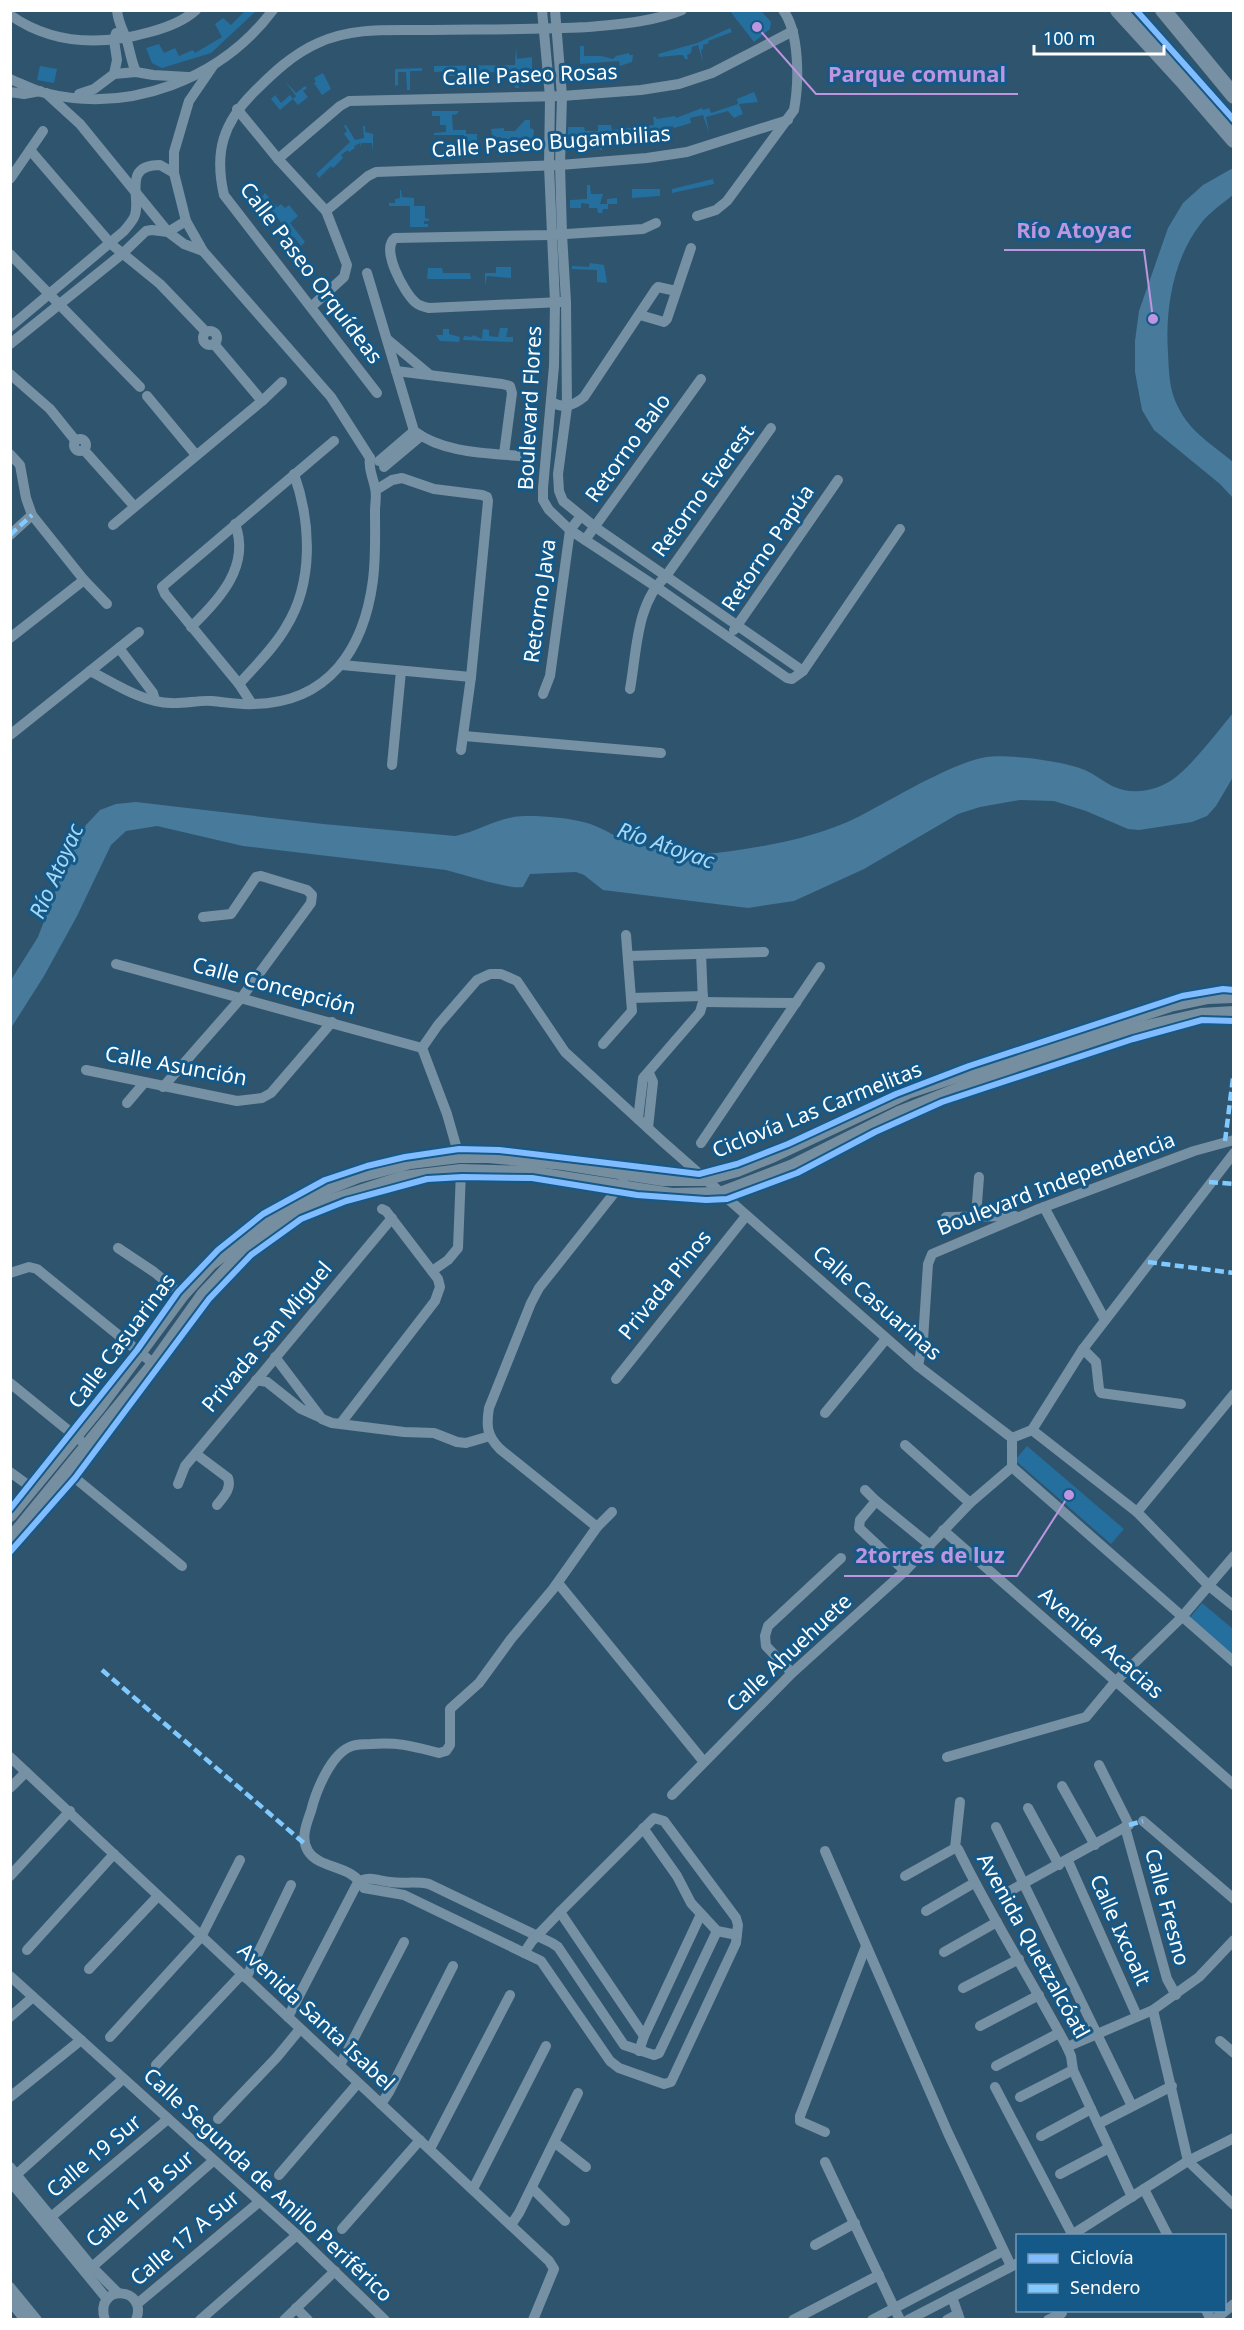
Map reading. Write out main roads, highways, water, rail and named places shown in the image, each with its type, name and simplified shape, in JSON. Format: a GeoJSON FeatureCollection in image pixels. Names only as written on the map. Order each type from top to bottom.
{"type":"FeatureCollection","features":[{"type":"Feature","properties":{"kind":"highway"},"geometry":{"type":"LineString","coordinates":[[1118,10],[1233,140]]}},
{"type":"Feature","properties":{"kind":"highway"},"geometry":{"type":"LineString","coordinates":[[1162,10],[1233,96]]}},
{"type":"Feature","properties":{"kind":"highway"},"geometry":{"type":"LineString","coordinates":[[1175,10],[1181,32]]}},
{"type":"Feature","properties":{"kind":"main road","name":"Calle Casuarinas"},"geometry":{"type":"LineString","coordinates":[[10,1515],[141,1353],[182,1295],[210,1264],[272,1218],[319,1192],[377,1170],[410,1162],[459,1156],[518,1157],[663,1179],[704,1179],[736,1170],[774,1155],[896,1097],[1170,1005],[1208,997],[1233,996]]}},
{"type":"Feature","properties":{"kind":"main road","name":"Calle Casuarinas"},"geometry":{"type":"LineString","coordinates":[[10,1540],[154,1364],[203,1295],[231,1265],[299,1216],[332,1201],[380,1185],[424,1174],[461,1171],[530,1173],[672,1195],[720,1194],[794,1166],[899,1113],[970,1085],[1134,1030],[1192,1017],[1233,1013]]}},
{"type":"Feature","properties":{"kind":"place","name":"Parque comunal"},"geometry":{"type":"Point","coordinates":[757,27]}},
{"type":"Feature","properties":{"kind":"place","name":"Río Atoyac"},"geometry":{"type":"Point","coordinates":[1153,319]}},
{"type":"Feature","properties":{"kind":"place","name":"2torres de luz"},"geometry":{"type":"Point","coordinates":[1069,1495]}}]}
